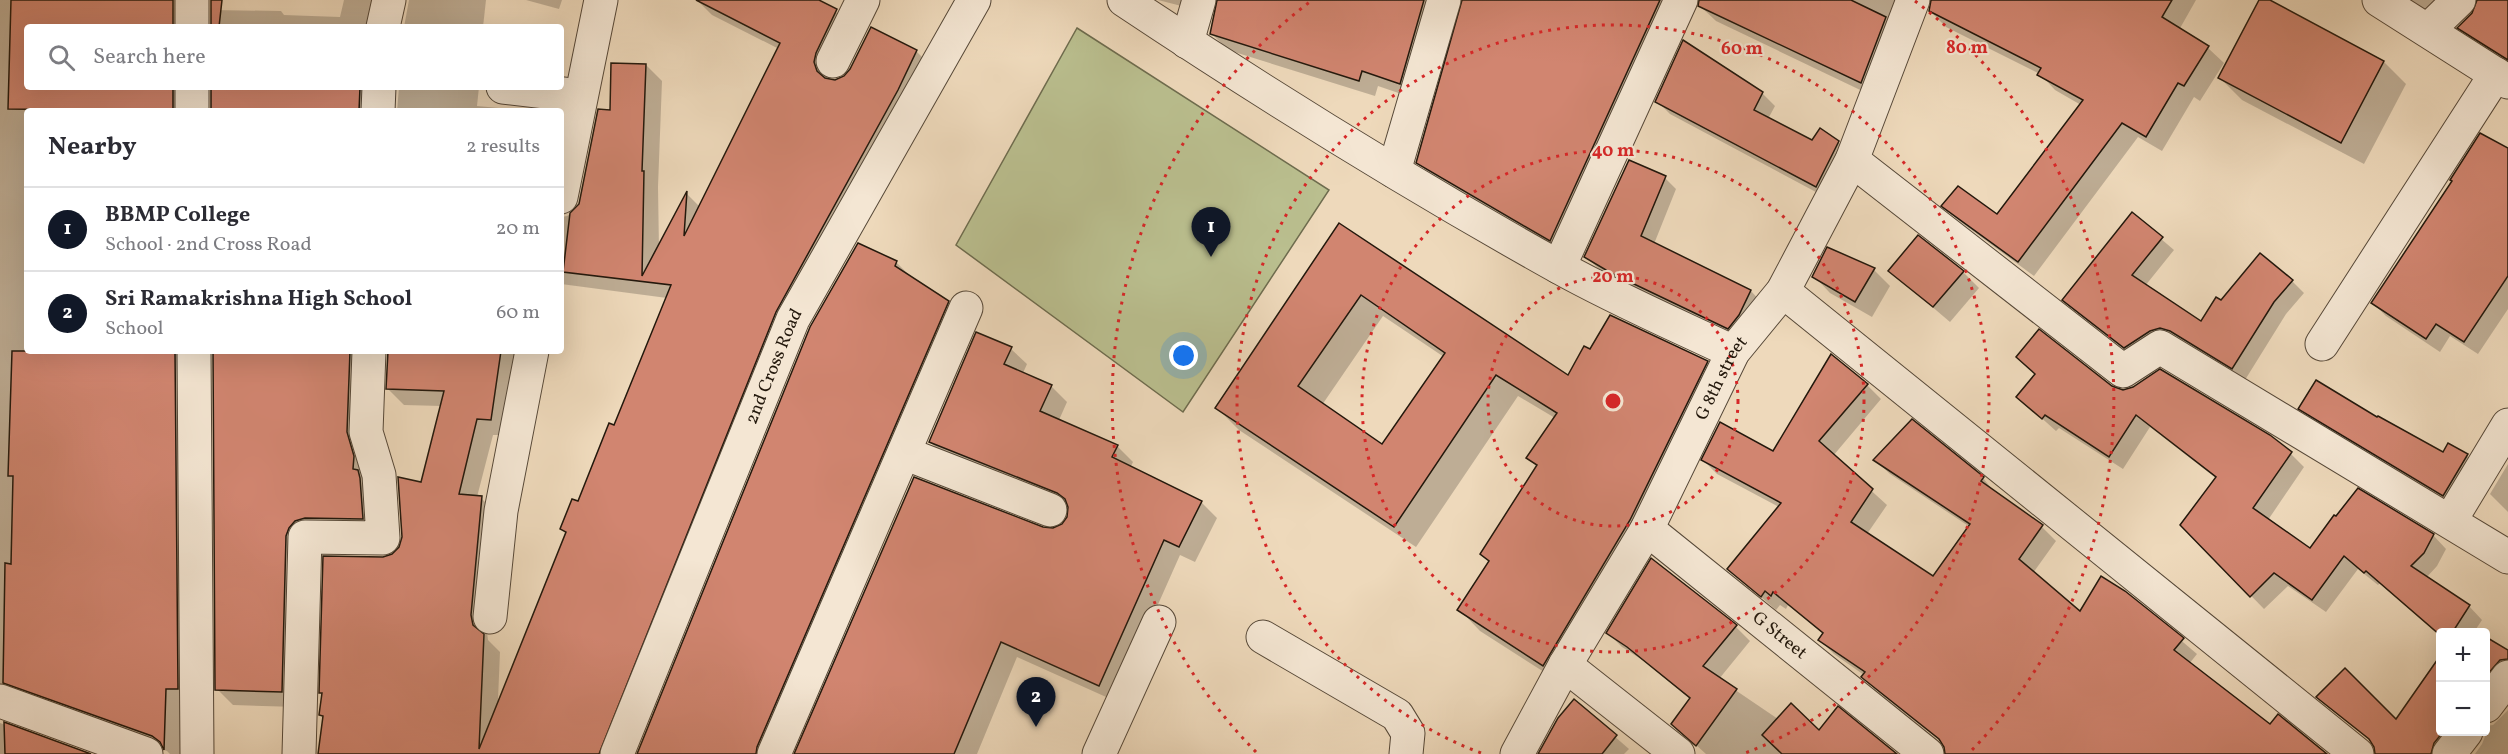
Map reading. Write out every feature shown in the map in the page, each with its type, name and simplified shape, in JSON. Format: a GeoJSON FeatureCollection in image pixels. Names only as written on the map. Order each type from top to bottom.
{"type":"FeatureCollection","features":[{"type":"Feature","properties":{"kind":"street"},"geometry":{"type":"LineString","coordinates":[[192,0],[192,24]]}},
{"type":"Feature","properties":{"kind":"street"},"geometry":{"type":"LineString","coordinates":[[384,24],[389,0]]}},
{"type":"Feature","properties":{"kind":"street"},"geometry":{"type":"LineString","coordinates":[[564,181],[601,0]]}},
{"type":"Feature","properties":{"kind":"street"},"geometry":{"type":"LineString","coordinates":[[833,61],[863,0]]}},
{"type":"Feature","properties":{"kind":"street","name":"2nd Cross Road"},"geometry":{"type":"LineString","coordinates":[[617,754],[793,318],[974,0]]}},
{"type":"Feature","properties":{"kind":"street"},"geometry":{"type":"LineString","coordinates":[[1124,0],[1186,42],[1394,171],[1559,267],[1733,352]]}},
{"type":"Feature","properties":{"kind":"street"},"geometry":{"type":"LineString","coordinates":[[1186,42],[1198,0]]}},
{"type":"Feature","properties":{"kind":"street"},"geometry":{"type":"LineString","coordinates":[[1394,171],[1444,0]]}},
{"type":"Feature","properties":{"kind":"street"},"geometry":{"type":"LineString","coordinates":[[1559,267],[1680,0]]}},
{"type":"Feature","properties":{"kind":"street","name":"G 8th street"},"geometry":{"type":"LineString","coordinates":[[1517,754],[1565,665],[1647,529],[1733,352],[1783,291],[1852,160],[1913,0]]}},
{"type":"Feature","properties":{"kind":"street"},"geometry":{"type":"LineString","coordinates":[[2322,344],[2502,78],[2379,0]]}},
{"type":"Feature","properties":{"kind":"street"},"geometry":{"type":"LineString","coordinates":[[2428,30],[2459,0]]}},
{"type":"Feature","properties":{"kind":"street"},"geometry":{"type":"LineString","coordinates":[[192,90],[192,108]]}},
{"type":"Feature","properties":{"kind":"street"},"geometry":{"type":"LineString","coordinates":[[378,108],[379,90]]}},
{"type":"Feature","properties":{"kind":"street"},"geometry":{"type":"LineString","coordinates":[[529,90],[580,96]]}},
{"type":"Feature","properties":{"kind":"street"},"geometry":{"type":"LineString","coordinates":[[1852,160],[2123,371],[2160,347],[2508,557]]}},
{"type":"Feature","properties":{"kind":"street"},"geometry":{"type":"LineString","coordinates":[[1783,291],[2357,754]]}},
{"type":"Feature","properties":{"kind":"street"},"geometry":{"type":"LineString","coordinates":[[774,754],[966,308]]}},
{"type":"Feature","properties":{"kind":"street"},"geometry":{"type":"LineString","coordinates":[[194,354],[197,754]]}},
{"type":"Feature","properties":{"kind":"street"},"geometry":{"type":"LineString","coordinates":[[299,754],[305,537],[383,538],[379,475],[366,432],[369,354]]}},
{"type":"Feature","properties":{"kind":"street"},"geometry":{"type":"LineString","coordinates":[[490,617],[501,511],[531,354]]}},
{"type":"Feature","properties":{"kind":"street"},"geometry":{"type":"LineString","coordinates":[[2450,522],[2508,425]]}},
{"type":"Feature","properties":{"kind":"street"},"geometry":{"type":"LineString","coordinates":[[904,453],[1050,510]]}},
{"type":"Feature","properties":{"kind":"street","name":"G Street"},"geometry":{"type":"LineString","coordinates":[[1647,529],[1919,748]]}},
{"type":"Feature","properties":{"kind":"street"},"geometry":{"type":"LineString","coordinates":[[1099,754],[1159,622]]}},
{"type":"Feature","properties":{"kind":"street"},"geometry":{"type":"LineString","coordinates":[[1263,637],[1397,715],[1408,733],[1406,754]]}},
{"type":"Feature","properties":{"kind":"street"},"geometry":{"type":"LineString","coordinates":[[1565,665],[1678,754]]}},
{"type":"Feature","properties":{"kind":"street"},"geometry":{"type":"LineString","coordinates":[[2490,701],[2508,677]]}},
{"type":"Feature","properties":{"kind":"street"},"geometry":{"type":"LineString","coordinates":[[0,701],[146,754]]}},
{"type":"Feature","properties":{"kind":"street"},"geometry":{"type":"LineString","coordinates":[[2449,754],[2463,736]]}},
{"type":"Feature","properties":{"kind":"green space"},"geometry":{"type":"Polygon","coordinates":[[[1077,28],[1329,190],[1183,412],[956,245],[1077,28]]]}},
{"type":"Feature","properties":{"kind":"building"},"geometry":{"type":"Polygon","coordinates":[[[11,0],[173,0],[173,24],[24,24],[24,90],[173,90],[173,108],[8,109],[11,0]]]}},
{"type":"Feature","properties":{"kind":"building"},"geometry":{"type":"Polygon","coordinates":[[[211,0],[222,0],[219,24],[211,24],[211,0]]]}},
{"type":"Feature","properties":{"kind":"building"},"geometry":{"type":"Polygon","coordinates":[[[696,0],[819,0],[837,9],[814,62],[817,71],[825,78],[835,80],[844,76],[850,69],[871,27],[917,50],[898,90],[776,312],[599,754],[318,754],[323,716],[319,715],[322,693],[319,693],[323,556],[383,557],[392,554],[399,547],[402,537],[398,477],[421,482],[444,391],[386,389],[388,354],[501,354],[491,420],[477,419],[459,494],[482,496],[471,615],[473,625],[484,634],[479,749],[566,532],[560,529],[572,499],[578,501],[609,423],[614,425],[671,285],[564,272],[570,213],[579,204],[598,109],[610,110],[611,63],[646,64],[642,171],[644,171],[642,276],[687,191],[684,236],[780,43],[696,0]]]}},
{"type":"Feature","properties":{"kind":"building"},"geometry":{"type":"Polygon","coordinates":[[[1217,0],[1424,0],[1400,84],[1362,71],[1359,81],[1210,34],[1217,0]]]}},
{"type":"Feature","properties":{"kind":"building"},"geometry":{"type":"Polygon","coordinates":[[[1462,0],[1660,0],[1550,241],[1416,163],[1462,0]]]}},
{"type":"Feature","properties":{"kind":"building"},"geometry":{"type":"Polygon","coordinates":[[[1699,0],[1851,0],[1886,17],[1861,83],[1698,6],[1699,0]]]}},
{"type":"Feature","properties":{"kind":"building"},"geometry":{"type":"Polygon","coordinates":[[[1931,0],[2172,0],[2162,17],[2209,46],[2184,86],[2178,83],[2146,137],[2122,123],[2018,262],[1941,206],[1958,186],[1997,214],[2083,100],[2037,75],[2041,68],[1929,11],[1931,0]]]}},
{"type":"Feature","properties":{"kind":"building"},"geometry":{"type":"Polygon","coordinates":[[[2259,0],[2270,0],[2384,61],[2341,143],[2218,78],[2259,0]]]}},
{"type":"Feature","properties":{"kind":"building"},"geometry":{"type":"Polygon","coordinates":[[[2477,0],[2508,0],[2508,60],[2457,28],[2472,13],[2477,0]]]}},
{"type":"Feature","properties":{"kind":"building"},"geometry":{"type":"Polygon","coordinates":[[[1683,40],[1763,92],[1754,110],[1812,140],[1820,128],[1839,141],[1816,187],[1655,102],[1683,40]]]}},
{"type":"Feature","properties":{"kind":"building"},"geometry":{"type":"Polygon","coordinates":[[[211,90],[360,90],[359,108],[211,108],[211,90]]]}},
{"type":"Feature","properties":{"kind":"building"},"geometry":{"type":"Polygon","coordinates":[[[2480,133],[2508,148],[2508,276],[2464,342],[2436,324],[2426,339],[2371,303],[2452,181],[2450,180],[2480,133]]]}},
{"type":"Feature","properties":{"kind":"building"},"geometry":{"type":"Polygon","coordinates":[[[1629,160],[1666,176],[1641,236],[1751,290],[1739,315],[1728,329],[1611,273],[1584,257],[1629,160]]]}},
{"type":"Feature","properties":{"kind":"building"},"geometry":{"type":"Polygon","coordinates":[[[2132,212],[2163,237],[2132,275],[2201,321],[2216,297],[2221,300],[2260,253],[2293,280],[2274,302],[2232,369],[2170,331],[2160,328],[2150,331],[2124,348],[2062,300],[2132,212]]]}},
{"type":"Feature","properties":{"kind":"building"},"geometry":{"type":"Polygon","coordinates":[[[1339,223],[1568,375],[1584,346],[1590,349],[1610,315],[1708,361],[1630,520],[1543,666],[1457,610],[1489,561],[1480,554],[1537,465],[1526,458],[1557,413],[1496,375],[1394,527],[1215,408],[1339,223]],[[1361,295],[1298,386],[1382,444],[1445,353],[1361,295]]]}},
{"type":"Feature","properties":{"kind":"building"},"geometry":{"type":"Polygon","coordinates":[[[1918,235],[1964,271],[1933,307],[1888,271],[1918,235]]]}},
{"type":"Feature","properties":{"kind":"building"},"geometry":{"type":"Polygon","coordinates":[[[858,243],[897,261],[895,266],[949,301],[757,747],[756,754],[637,754],[810,327],[858,243]]]}},
{"type":"Feature","properties":{"kind":"building"},"geometry":{"type":"Polygon","coordinates":[[[1827,247],[1875,268],[1855,302],[1812,277],[1827,247]]]}},
{"type":"Feature","properties":{"kind":"building"},"geometry":{"type":"Polygon","coordinates":[[[2039,329],[2112,386],[2123,390],[2133,387],[2160,369],[2270,435],[2292,452],[2253,508],[2310,548],[2334,515],[2336,516],[2358,488],[2434,534],[2424,553],[2411,566],[2470,605],[2455,628],[2436,628],[2436,632],[2366,571],[2364,573],[2344,556],[2312,600],[2274,573],[2250,597],[2180,525],[2216,477],[2136,415],[2109,457],[2045,415],[2042,419],[2016,397],[2035,374],[2016,357],[2039,329]]]}},
{"type":"Feature","properties":{"kind":"building"},"geometry":{"type":"Polygon","coordinates":[[[976,332],[1012,347],[1004,364],[1052,385],[1040,411],[1118,445],[1112,457],[1202,501],[1179,547],[1164,540],[1099,686],[1001,642],[954,754],[794,754],[914,477],[1043,527],[1053,528],[1062,524],[1067,517],[1068,507],[1065,499],[1057,493],[929,442],[976,332]]]}},
{"type":"Feature","properties":{"kind":"building"},"geometry":{"type":"Polygon","coordinates":[[[12,351],[24,351],[24,354],[175,354],[178,689],[166,689],[164,750],[160,742],[152,736],[3,683],[5,563],[11,564],[13,476],[8,476],[12,351]]]}},
{"type":"Feature","properties":{"kind":"building"},"geometry":{"type":"Polygon","coordinates":[[[213,354],[350,354],[347,432],[354,456],[353,469],[358,470],[360,478],[363,519],[305,518],[295,521],[289,528],[286,536],[282,692],[215,690],[213,354]]]}},
{"type":"Feature","properties":{"kind":"building"},"geometry":{"type":"Polygon","coordinates":[[[1831,354],[1868,384],[1819,441],[1873,489],[1851,522],[1933,576],[1970,524],[1873,460],[1912,419],[1984,477],[1981,481],[2043,525],[2019,559],[2080,611],[2101,576],[2125,591],[2184,638],[2174,650],[2270,724],[2278,714],[2327,754],[1945,754],[1939,739],[1861,677],[1865,672],[1818,640],[1823,633],[1773,592],[1771,596],[1765,591],[1761,597],[1727,569],[1781,503],[1701,460],[1720,422],[1773,451],[1831,354]]]}},
{"type":"Feature","properties":{"kind":"building"},"geometry":{"type":"Polygon","coordinates":[[[2316,380],[2377,417],[2443,452],[2448,443],[2468,454],[2443,496],[2298,409],[2316,380]]]}},
{"type":"Feature","properties":{"kind":"building"},"geometry":{"type":"Polygon","coordinates":[[[1651,558],[1737,625],[1703,666],[1737,689],[1696,746],[1671,724],[1690,698],[1606,633],[1651,558]]]}},
{"type":"Feature","properties":{"kind":"building"},"geometry":{"type":"Polygon","coordinates":[[[2490,639],[2508,650],[2508,659],[2500,660],[2490,671],[2490,639]]]}},
{"type":"Feature","properties":{"kind":"building"},"geometry":{"type":"Polygon","coordinates":[[[2436,662],[2436,736],[2440,736],[2434,743],[2431,754],[2375,754],[2369,739],[2316,697],[2345,668],[2396,719],[2436,662]]]}},
{"type":"Feature","properties":{"kind":"building"},"geometry":{"type":"Polygon","coordinates":[[[1574,699],[1617,735],[1602,754],[1538,754],[1558,718],[1574,699]]]}},
{"type":"Feature","properties":{"kind":"building"},"geometry":{"type":"Polygon","coordinates":[[[1791,703],[1819,730],[1838,706],[1897,754],[1782,754],[1762,735],[1791,703]]]}},
{"type":"Feature","properties":{"kind":"building"},"geometry":{"type":"Polygon","coordinates":[[[4,722],[91,754],[5,754],[4,722]]]}},
{"type":"Feature","properties":{"kind":"place","name":"BBMP College"},"geometry":{"type":"Point","coordinates":[1211,257]}},
{"type":"Feature","properties":{"kind":"place","name":"Sri Ramakrishna High School"},"geometry":{"type":"Point","coordinates":[1036,727]}}]}
